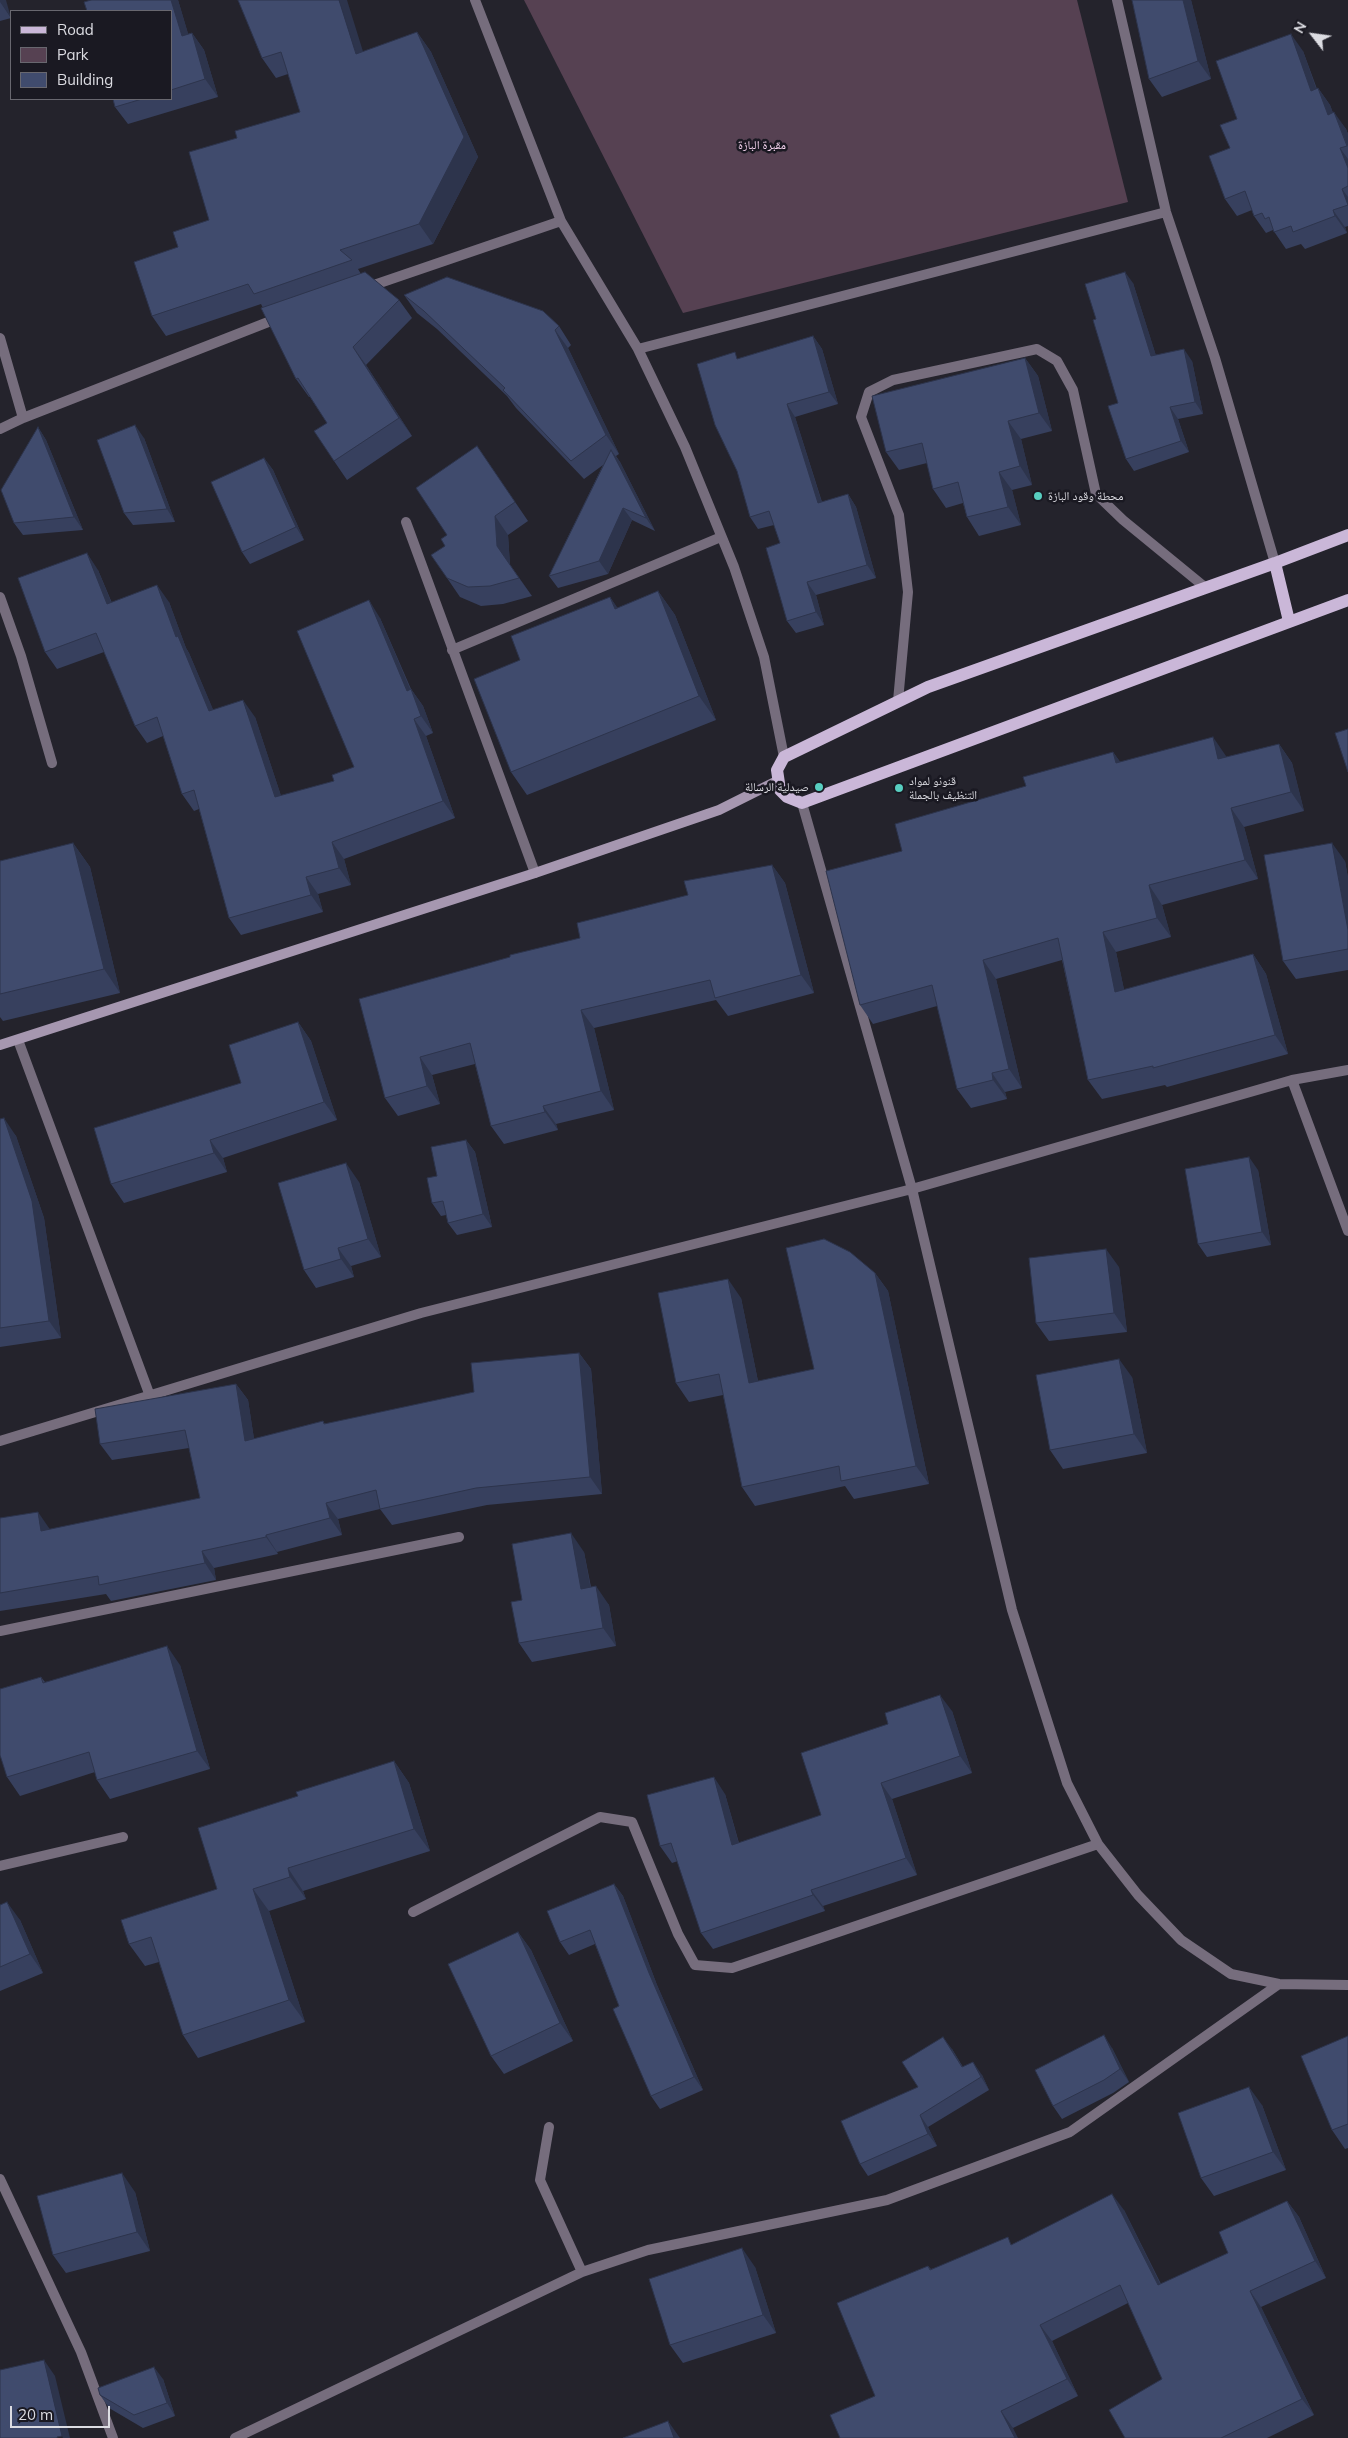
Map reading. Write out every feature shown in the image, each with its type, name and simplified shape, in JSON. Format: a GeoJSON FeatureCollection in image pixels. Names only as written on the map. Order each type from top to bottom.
{"type":"FeatureCollection","features":[{"type":"Feature","properties":{"kind":"main road"},"geometry":{"type":"LineString","coordinates":[[1348,535],[1206,588],[928,687],[784,757],[777,770],[777,781],[780,790],[787,797],[802,803],[1348,600]]}},
{"type":"Feature","properties":{"kind":"main road"},"geometry":{"type":"LineString","coordinates":[[1275,563],[1289,621]]}},
{"type":"Feature","properties":{"kind":"main road"},"geometry":{"type":"LineString","coordinates":[[0,1045],[535,873],[719,810],[777,781]]}},
{"type":"Feature","properties":{"kind":"street"},"geometry":{"type":"LineString","coordinates":[[475,0],[561,221],[638,349],[685,447],[734,566],[764,657],[784,757]]}},
{"type":"Feature","properties":{"kind":"street"},"geometry":{"type":"LineString","coordinates":[[1117,0],[1166,212],[1215,358],[1275,563]]}},
{"type":"Feature","properties":{"kind":"street"},"geometry":{"type":"LineString","coordinates":[[638,349],[1166,212]]}},
{"type":"Feature","properties":{"kind":"street"},"geometry":{"type":"LineString","coordinates":[[360,290],[561,221]]}},
{"type":"Feature","properties":{"kind":"street"},"geometry":{"type":"LineString","coordinates":[[0,429],[23,418],[288,314]]}},
{"type":"Feature","properties":{"kind":"street"},"geometry":{"type":"LineString","coordinates":[[0,338],[23,418]]}},
{"type":"Feature","properties":{"kind":"street"},"geometry":{"type":"LineString","coordinates":[[898,702],[908,592],[899,515],[861,417],[869,392],[893,380],[1037,349],[1057,361],[1074,390],[1096,494],[1123,520],[1206,588]]}},
{"type":"Feature","properties":{"kind":"street"},"geometry":{"type":"LineString","coordinates":[[406,522],[535,873]]}},
{"type":"Feature","properties":{"kind":"street"},"geometry":{"type":"LineString","coordinates":[[452,650],[721,537]]}},
{"type":"Feature","properties":{"kind":"street"},"geometry":{"type":"LineString","coordinates":[[0,597],[21,656],[52,763]]}},
{"type":"Feature","properties":{"kind":"street"},"geometry":{"type":"LineString","coordinates":[[802,803],[912,1189],[1012,1610],[1067,1783],[1098,1844],[1138,1895],[1181,1940],[1231,1974],[1278,1984],[1348,1985]]}},
{"type":"Feature","properties":{"kind":"street"},"geometry":{"type":"LineString","coordinates":[[18,1040],[150,1396]]}},
{"type":"Feature","properties":{"kind":"street"},"geometry":{"type":"LineString","coordinates":[[0,1441],[421,1313],[912,1189],[1292,1080],[1348,1070]]}},
{"type":"Feature","properties":{"kind":"street"},"geometry":{"type":"LineString","coordinates":[[1292,1080],[1348,1231]]}},
{"type":"Feature","properties":{"kind":"street"},"geometry":{"type":"LineString","coordinates":[[0,1631],[459,1537]]}},
{"type":"Feature","properties":{"kind":"street"},"geometry":{"type":"LineString","coordinates":[[413,1912],[600,1817],[632,1822],[678,1934],[695,1965],[732,1968],[1098,1844]]}},
{"type":"Feature","properties":{"kind":"street"},"geometry":{"type":"LineString","coordinates":[[0,1866],[123,1837]]}},
{"type":"Feature","properties":{"kind":"street"},"geometry":{"type":"LineString","coordinates":[[235,2438],[582,2272],[648,2250],[887,2200],[1070,2132],[1278,1984]]}},
{"type":"Feature","properties":{"kind":"street"},"geometry":{"type":"LineString","coordinates":[[549,2127],[540,2180],[582,2272]]}},
{"type":"Feature","properties":{"kind":"street"},"geometry":{"type":"LineString","coordinates":[[0,2179],[81,2352],[113,2438]]}},
{"type":"Feature","properties":{"kind":"green space","name":"مقبرة البازة"},"geometry":{"type":"Polygon","coordinates":[[[524,0],[1077,0],[1128,202],[683,313],[524,0]]]}},
{"type":"Feature","properties":{"kind":"building"},"geometry":{"type":"Polygon","coordinates":[[[91,0],[171,0],[182,36],[192,33],[205,79],[172,90],[172,10],[87,10],[84,2],[91,0]]]}},
{"type":"Feature","properties":{"kind":"building"},"geometry":{"type":"Polygon","coordinates":[[[238,0],[339,0],[356,54],[417,32],[464,137],[419,224],[340,250],[352,260],[254,294],[248,284],[152,316],[134,262],[178,247],[173,232],[209,220],[189,152],[237,138],[235,131],[300,112],[281,52],[262,58],[238,0]]]}},
{"type":"Feature","properties":{"kind":"building"},"geometry":{"type":"Polygon","coordinates":[[[1132,0],[1183,0],[1198,61],[1149,79],[1132,0]]]}},
{"type":"Feature","properties":{"kind":"building"},"geometry":{"type":"Polygon","coordinates":[[[1291,34],[1311,91],[1318,88],[1328,115],[1334,112],[1347,146],[1340,148],[1348,168],[1348,186],[1342,189],[1348,205],[1333,210],[1335,216],[1293,232],[1291,226],[1274,232],[1269,217],[1265,219],[1262,213],[1254,216],[1245,191],[1225,199],[1209,156],[1230,148],[1220,125],[1237,119],[1216,61],[1291,34]]]}},
{"type":"Feature","properties":{"kind":"building"},"geometry":{"type":"Polygon","coordinates":[[[113,100],[139,100],[115,107],[113,100]]]}},
{"type":"Feature","properties":{"kind":"building"},"geometry":{"type":"Polygon","coordinates":[[[365,272],[399,300],[353,347],[399,418],[334,461],[314,431],[327,423],[298,378],[296,379],[261,308],[365,272]]]}},
{"type":"Feature","properties":{"kind":"building"},"geometry":{"type":"Polygon","coordinates":[[[1125,272],[1151,356],[1184,349],[1195,402],[1170,407],[1181,441],[1126,459],[1108,406],[1118,403],[1093,320],[1096,319],[1085,284],[1125,272]]]}},
{"type":"Feature","properties":{"kind":"building"},"geometry":{"type":"Polygon","coordinates":[[[447,277],[543,311],[559,326],[555,330],[606,435],[571,461],[503,390],[505,388],[424,311],[404,295],[447,277]]]}},
{"type":"Feature","properties":{"kind":"building"},"geometry":{"type":"Polygon","coordinates":[[[813,336],[829,392],[787,404],[818,503],[848,494],[867,565],[807,582],[816,612],[787,621],[766,548],[780,543],[769,511],[750,517],[737,471],[715,425],[697,364],[735,352],[737,359],[813,336]]]}},
{"type":"Feature","properties":{"kind":"building"},"geometry":{"type":"Polygon","coordinates":[[[1025,358],[1039,413],[1008,421],[1020,466],[999,472],[1008,507],[967,517],[958,482],[933,489],[922,443],[886,452],[872,396],[1025,358]]]}},
{"type":"Feature","properties":{"kind":"building"},"geometry":{"type":"Polygon","coordinates":[[[135,425],[167,509],[124,513],[97,440],[135,425]]]}},
{"type":"Feature","properties":{"kind":"building"},"geometry":{"type":"Polygon","coordinates":[[[38,427],[74,517],[14,523],[1,490],[38,427]]]}},
{"type":"Feature","properties":{"kind":"building"},"geometry":{"type":"Polygon","coordinates":[[[477,446],[515,502],[495,516],[497,546],[519,578],[490,586],[468,587],[447,578],[431,555],[445,546],[441,539],[447,535],[416,488],[477,446]]]}},
{"type":"Feature","properties":{"kind":"building"},"geometry":{"type":"Polygon","coordinates":[[[611,450],[646,518],[623,508],[599,561],[549,576],[611,450]]]}},
{"type":"Feature","properties":{"kind":"building"},"geometry":{"type":"Polygon","coordinates":[[[264,458],[296,527],[242,552],[211,482],[264,458]]]}},
{"type":"Feature","properties":{"kind":"building"},"geometry":{"type":"Polygon","coordinates":[[[87,553],[107,604],[157,585],[176,637],[178,636],[209,711],[243,700],[275,797],[334,781],[332,775],[354,767],[297,631],[369,600],[407,691],[411,689],[421,716],[414,719],[443,801],[332,842],[339,868],[306,877],[311,895],[229,918],[194,790],[182,794],[157,717],[135,726],[96,633],[45,652],[18,578],[87,553]]]}},
{"type":"Feature","properties":{"kind":"building"},"geometry":{"type":"Polygon","coordinates":[[[658,591],[699,696],[511,772],[474,679],[520,660],[511,636],[610,597],[615,609],[658,591]]]}},
{"type":"Feature","properties":{"kind":"building"},"geometry":{"type":"Polygon","coordinates":[[[1348,729],[1348,772],[1335,733],[1348,729]]]}},
{"type":"Feature","properties":{"kind":"building"},"geometry":{"type":"Polygon","coordinates":[[[1213,737],[1218,759],[1279,744],[1291,792],[1231,808],[1245,860],[1149,885],[1157,918],[1103,932],[1115,992],[1253,954],[1275,1035],[1153,1068],[1153,1066],[1088,1080],[1058,938],[983,960],[1009,1069],[992,1073],[993,1080],[957,1089],[932,985],[860,1005],[826,871],[902,851],[895,824],[1026,786],[1023,777],[1113,752],[1116,763],[1213,737]]]}},
{"type":"Feature","properties":{"kind":"building"},"geometry":{"type":"Polygon","coordinates":[[[73,843],[104,969],[0,994],[0,861],[73,843]]]}},
{"type":"Feature","properties":{"kind":"building"},"geometry":{"type":"Polygon","coordinates":[[[1332,843],[1348,930],[1348,949],[1283,961],[1264,855],[1332,843]]]}},
{"type":"Feature","properties":{"kind":"building"},"geometry":{"type":"Polygon","coordinates":[[[772,865],[801,975],[715,998],[710,980],[581,1010],[601,1091],[543,1106],[545,1112],[491,1126],[470,1043],[420,1057],[427,1086],[385,1098],[359,999],[510,957],[510,955],[580,938],[577,923],[688,895],[684,881],[772,865]]]}},
{"type":"Feature","properties":{"kind":"building"},"geometry":{"type":"Polygon","coordinates":[[[298,1022],[324,1102],[210,1140],[214,1153],[111,1184],[94,1128],[241,1083],[229,1045],[298,1022]]]}},
{"type":"Feature","properties":{"kind":"building"},"geometry":{"type":"Polygon","coordinates":[[[4,1118],[32,1201],[49,1321],[0,1328],[0,1119],[4,1118]]]}},
{"type":"Feature","properties":{"kind":"building"},"geometry":{"type":"Polygon","coordinates":[[[466,1140],[483,1214],[448,1223],[443,1201],[432,1203],[427,1178],[437,1176],[431,1147],[466,1140]]]}},
{"type":"Feature","properties":{"kind":"building"},"geometry":{"type":"Polygon","coordinates":[[[1249,1157],[1262,1232],[1198,1244],[1185,1169],[1249,1157]]]}},
{"type":"Feature","properties":{"kind":"building"},"geometry":{"type":"Polygon","coordinates":[[[346,1163],[368,1239],[338,1248],[341,1259],[304,1270],[278,1183],[346,1163]]]}},
{"type":"Feature","properties":{"kind":"building"},"geometry":{"type":"Polygon","coordinates":[[[824,1239],[850,1252],[875,1273],[916,1466],[841,1481],[839,1466],[742,1487],[719,1374],[676,1383],[658,1293],[728,1279],[749,1383],[814,1369],[786,1248],[824,1239]]]}},
{"type":"Feature","properties":{"kind":"building"},"geometry":{"type":"Polygon","coordinates":[[[1106,1249],[1114,1313],[1036,1323],[1029,1258],[1106,1249]]]}},
{"type":"Feature","properties":{"kind":"building"},"geometry":{"type":"Polygon","coordinates":[[[579,1353],[590,1477],[476,1488],[380,1509],[376,1490],[326,1503],[330,1518],[266,1535],[266,1537],[202,1551],[205,1563],[99,1585],[98,1576],[0,1593],[0,1518],[38,1512],[41,1531],[200,1498],[185,1430],[100,1444],[95,1409],[236,1384],[245,1441],[323,1421],[324,1424],[474,1392],[471,1363],[579,1353]]]}},
{"type":"Feature","properties":{"kind":"building"},"geometry":{"type":"Polygon","coordinates":[[[1119,1359],[1134,1434],[1050,1450],[1036,1375],[1119,1359]]]}},
{"type":"Feature","properties":{"kind":"building"},"geometry":{"type":"Polygon","coordinates":[[[571,1533],[581,1589],[596,1586],[603,1628],[519,1643],[511,1602],[522,1600],[512,1544],[571,1533]]]}},
{"type":"Feature","properties":{"kind":"building"},"geometry":{"type":"Polygon","coordinates":[[[167,1646],[197,1751],[97,1780],[89,1752],[7,1777],[0,1755],[0,1689],[41,1677],[43,1683],[167,1646]]]}},
{"type":"Feature","properties":{"kind":"building"},"geometry":{"type":"Polygon","coordinates":[[[940,1695],[960,1756],[881,1783],[906,1858],[811,1890],[813,1895],[701,1933],[671,1843],[660,1846],[647,1795],[714,1777],[732,1845],[821,1815],[801,1753],[888,1724],[885,1713],[940,1695]]]}},
{"type":"Feature","properties":{"kind":"building"},"geometry":{"type":"Polygon","coordinates":[[[394,1761],[414,1829],[288,1868],[290,1877],[253,1889],[289,2000],[183,2035],[151,1937],[129,1944],[121,1920],[217,1889],[198,1828],[298,1796],[296,1792],[394,1761]]]}},
{"type":"Feature","properties":{"kind":"building"},"geometry":{"type":"Polygon","coordinates":[[[614,1884],[649,1973],[694,2077],[651,2096],[613,2009],[619,2006],[590,1930],[560,1942],[547,1911],[614,1884]]]}},
{"type":"Feature","properties":{"kind":"building"},"geometry":{"type":"Polygon","coordinates":[[[7,1902],[30,1954],[0,1967],[0,1905],[7,1902]]]}},
{"type":"Feature","properties":{"kind":"building"},"geometry":{"type":"Polygon","coordinates":[[[518,1932],[560,2023],[491,2056],[448,1964],[518,1932]]]}},
{"type":"Feature","properties":{"kind":"building"},"geometry":{"type":"Polygon","coordinates":[[[1104,2035],[1120,2069],[1104,2080],[1053,2106],[1035,2070],[1104,2035]]]}},
{"type":"Feature","properties":{"kind":"building"},"geometry":{"type":"Polygon","coordinates":[[[1348,2036],[1348,2124],[1332,2130],[1301,2056],[1348,2036]]]}},
{"type":"Feature","properties":{"kind":"building"},"geometry":{"type":"Polygon","coordinates":[[[943,2037],[962,2067],[973,2062],[981,2077],[920,2115],[928,2134],[860,2164],[841,2121],[918,2087],[902,2062],[943,2037]]]}},
{"type":"Feature","properties":{"kind":"building"},"geometry":{"type":"Polygon","coordinates":[[[1249,2087],[1273,2152],[1201,2178],[1178,2113],[1249,2087]]]}},
{"type":"Feature","properties":{"kind":"building"},"geometry":{"type":"Polygon","coordinates":[[[122,2173],[137,2232],[53,2255],[37,2196],[122,2173]]]}},
{"type":"Feature","properties":{"kind":"building"},"geometry":{"type":"Polygon","coordinates":[[[1112,2194],[1158,2285],[1228,2253],[1219,2232],[1287,2201],[1315,2261],[1250,2291],[1302,2399],[1221,2438],[1125,2438],[1109,2410],[1162,2379],[1120,2285],[1040,2325],[1067,2379],[1001,2411],[1015,2438],[840,2438],[830,2415],[875,2396],[837,2303],[928,2266],[930,2270],[1008,2237],[1011,2245],[1112,2194]]]}},
{"type":"Feature","properties":{"kind":"building"},"geometry":{"type":"Polygon","coordinates":[[[742,2248],[763,2315],[670,2345],[649,2279],[742,2248]]]}},
{"type":"Feature","properties":{"kind":"building"},"geometry":{"type":"Polygon","coordinates":[[[44,2360],[62,2436],[57,2438],[0,2438],[0,2370],[44,2360]]]}},
{"type":"Feature","properties":{"kind":"building"},"geometry":{"type":"Polygon","coordinates":[[[154,2367],[167,2403],[134,2415],[100,2395],[98,2388],[154,2367]]]}},
{"type":"Feature","properties":{"kind":"building"},"geometry":{"type":"Polygon","coordinates":[[[668,2421],[674,2438],[623,2438],[668,2421]]]}},
{"type":"Feature","properties":{"kind":"place","name":"محطة وقود البازة"},"geometry":{"type":"Point","coordinates":[1038,496]}},
{"type":"Feature","properties":{"kind":"place","name":"صيدلية الرسالة"},"geometry":{"type":"Point","coordinates":[819,787]}},
{"type":"Feature","properties":{"kind":"place","name":"قنونو لمواد التنظيف بالجملة"},"geometry":{"type":"Point","coordinates":[899,788]}}]}
